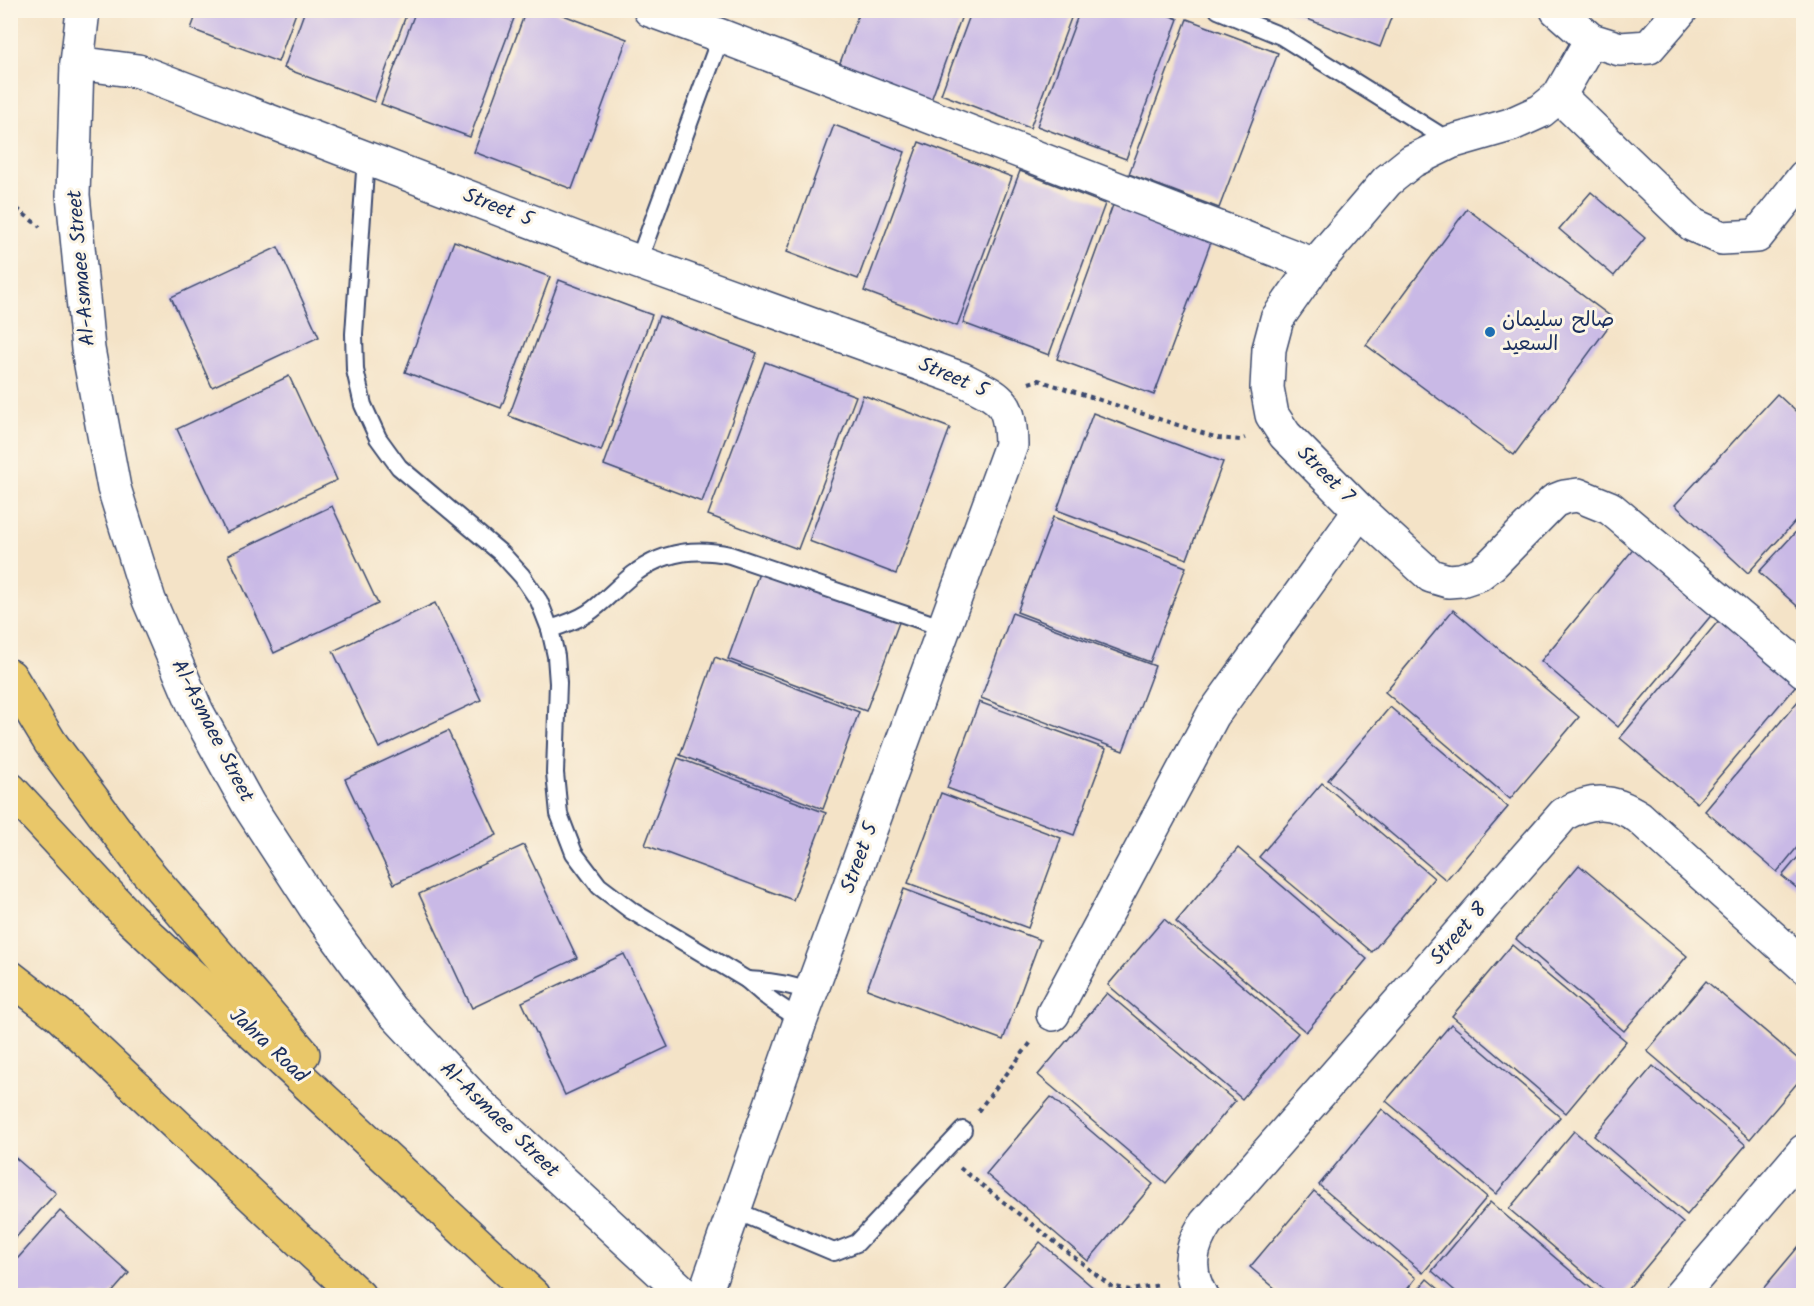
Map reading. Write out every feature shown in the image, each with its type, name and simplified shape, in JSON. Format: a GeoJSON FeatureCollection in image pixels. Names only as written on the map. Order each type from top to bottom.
{"type":"FeatureCollection","features":[{"type":"Feature","properties":{"kind":"highway"},"geometry":{"type":"LineString","coordinates":[[10,676],[50,742],[143,867],[408,1176]]}},
{"type":"Feature","properties":{"kind":"highway","name":"Jahra Road"},"geometry":{"type":"LineString","coordinates":[[10,789],[131,919],[534,1296]]}},
{"type":"Feature","properties":{"kind":"highway"},"geometry":{"type":"LineString","coordinates":[[10,805],[131,919]]}},
{"type":"Feature","properties":{"kind":"highway"},"geometry":{"type":"LineString","coordinates":[[10,965],[58,1015],[359,1296]]}},
{"type":"Feature","properties":{"kind":"highway"},"geometry":{"type":"LineString","coordinates":[[10,977],[58,1015]]}},
{"type":"Feature","properties":{"kind":"street","name":"Al-Asmaee Street"},"geometry":{"type":"LineString","coordinates":[[82,10],[77,63],[73,195],[88,349],[114,488],[149,600],[197,712],[254,814],[317,910],[390,1009],[480,1104],[687,1296]]}},
{"type":"Feature","properties":{"kind":"street"},"geometry":{"type":"LineString","coordinates":[[650,10],[726,23],[1315,265]]}},
{"type":"Feature","properties":{"kind":"street","name":"Street 7"},"geometry":{"type":"LineString","coordinates":[[1681,10],[1649,47],[1620,49],[1573,20],[1559,96],[1541,111],[1510,125],[1452,142],[1412,161],[1387,181],[1315,265],[1277,319],[1269,349],[1268,388],[1272,415],[1285,435],[1360,511],[1431,576],[1448,581],[1461,580],[1479,574],[1492,564],[1554,501],[1571,495],[1588,498],[1610,508],[1803,671]]}},
{"type":"Feature","properties":{"kind":"street","name":"Street 5"},"geometry":{"type":"LineString","coordinates":[[77,63],[138,71],[638,262],[962,379],[992,394],[1003,404],[1011,420],[1011,445],[806,1005],[704,1296]]}},
{"type":"Feature","properties":{"kind":"street"},"geometry":{"type":"LineString","coordinates":[[1559,96],[1693,225],[1722,238],[1757,236],[1803,177]]}},
{"type":"Feature","properties":{"kind":"street"},"geometry":{"type":"LineString","coordinates":[[1053,1014],[1213,715],[1360,511]]}},
{"type":"Feature","properties":{"kind":"street","name":"Street 8"},"geometry":{"type":"LineString","coordinates":[[1197,1288],[1191,1265],[1192,1250],[1206,1223],[1564,814],[1578,806],[1610,803],[1625,808],[1639,817],[1803,966]]}},
{"type":"Feature","properties":{"kind":"street"},"geometry":{"type":"LineString","coordinates":[[1680,1296],[1803,1151]]}},
{"type":"Feature","properties":{"kind":"lane"},"geometry":{"type":"LineString","coordinates":[[1218,10],[1281,36],[1452,142]]}},
{"type":"Feature","properties":{"kind":"lane"},"geometry":{"type":"LineString","coordinates":[[638,262],[726,23]]}},
{"type":"Feature","properties":{"kind":"lane"},"geometry":{"type":"LineString","coordinates":[[366,157],[354,334],[355,370],[363,405],[378,438],[399,467],[502,554],[522,576],[539,601],[550,629],[556,656],[558,683],[555,773],[558,814],[574,853],[599,886],[632,911],[747,980],[763,996],[781,1008],[806,1005]]}},
{"type":"Feature","properties":{"kind":"lane"},"geometry":{"type":"LineString","coordinates":[[550,629],[570,623],[588,613],[637,571],[654,561],[672,554],[691,551],[711,551],[730,555],[944,628]]}},
{"type":"Feature","properties":{"kind":"lane"},"geometry":{"type":"LineString","coordinates":[[747,980],[791,985],[806,1005]]}},
{"type":"Feature","properties":{"kind":"lane"},"geometry":{"type":"LineString","coordinates":[[734,1210],[834,1252],[857,1243],[963,1130]]}},
{"type":"Feature","properties":{"kind":"path"},"geometry":{"type":"LineString","coordinates":[[1003,404],[1023,384],[1038,380],[1218,438],[1240,440],[1249,437],[1272,415]]}},
{"type":"Feature","properties":{"kind":"path"},"geometry":{"type":"LineString","coordinates":[[963,1130],[1053,1014]]}},
{"type":"Feature","properties":{"kind":"path"},"geometry":{"type":"LineString","coordinates":[[941,1153],[1111,1286],[1130,1290],[1197,1288]]}},
{"type":"Feature","properties":{"kind":"building"},"geometry":{"type":"Polygon","coordinates":[[[198,10],[297,10],[278,62],[191,29],[198,10]]]}},
{"type":"Feature","properties":{"kind":"building"},"geometry":{"type":"Polygon","coordinates":[[[305,10],[408,10],[374,102],[284,68],[305,10]]]}},
{"type":"Feature","properties":{"kind":"building"},"geometry":{"type":"Polygon","coordinates":[[[416,10],[517,10],[470,137],[381,104],[416,10]]]}},
{"type":"Feature","properties":{"kind":"building"},"geometry":{"type":"Polygon","coordinates":[[[526,10],[550,10],[627,39],[572,189],[474,152],[526,10]]]}},
{"type":"Feature","properties":{"kind":"building"},"geometry":{"type":"Polygon","coordinates":[[[860,10],[964,10],[930,103],[838,68],[860,10]]]}},
{"type":"Feature","properties":{"kind":"building"},"geometry":{"type":"Polygon","coordinates":[[[972,10],[1074,10],[1030,128],[941,94],[972,10]]]}},
{"type":"Feature","properties":{"kind":"building"},"geometry":{"type":"Polygon","coordinates":[[[1080,10],[1156,10],[1178,19],[1126,159],[1037,126],[1080,10]]]}},
{"type":"Feature","properties":{"kind":"building"},"geometry":{"type":"Polygon","coordinates":[[[1284,10],[1394,10],[1380,47],[1284,10]]]}},
{"type":"Feature","properties":{"kind":"building"},"geometry":{"type":"Polygon","coordinates":[[[1187,19],[1278,53],[1219,208],[1129,174],[1187,19]]]}},
{"type":"Feature","properties":{"kind":"building"},"geometry":{"type":"Polygon","coordinates":[[[834,125],[905,152],[858,279],[787,252],[834,125]]]}},
{"type":"Feature","properties":{"kind":"building"},"geometry":{"type":"Polygon","coordinates":[[[919,142],[1012,177],[957,326],[864,291],[919,142]]]}},
{"type":"Feature","properties":{"kind":"building"},"geometry":{"type":"Polygon","coordinates":[[[1020,171],[1105,204],[1049,355],[963,323],[1020,171]]]}},
{"type":"Feature","properties":{"kind":"building"},"geometry":{"type":"Polygon","coordinates":[[[1591,192],[1645,238],[1614,276],[1559,229],[1591,192]]]}},
{"type":"Feature","properties":{"kind":"building"},"geometry":{"type":"Polygon","coordinates":[[[1113,205],[1211,242],[1154,395],[1057,359],[1113,205]]]}},
{"type":"Feature","properties":{"kind":"building","name":"صالح سليمان السعيد"},"geometry":{"type":"Polygon","coordinates":[[[1467,209],[1614,319],[1514,455],[1366,345],[1467,209]]]}},
{"type":"Feature","properties":{"kind":"building"},"geometry":{"type":"Polygon","coordinates":[[[454,241],[550,277],[501,408],[405,372],[454,241]]]}},
{"type":"Feature","properties":{"kind":"building"},"geometry":{"type":"Polygon","coordinates":[[[278,247],[319,337],[212,387],[171,297],[278,247]]]}},
{"type":"Feature","properties":{"kind":"building"},"geometry":{"type":"Polygon","coordinates":[[[559,280],[652,315],[601,451],[509,416],[559,280]]]}},
{"type":"Feature","properties":{"kind":"building"},"geometry":{"type":"Polygon","coordinates":[[[659,316],[757,353],[702,502],[604,465],[659,316]]]}},
{"type":"Feature","properties":{"kind":"building"},"geometry":{"type":"Polygon","coordinates":[[[765,362],[856,396],[798,549],[708,515],[765,362]]]}},
{"type":"Feature","properties":{"kind":"building"},"geometry":{"type":"Polygon","coordinates":[[[289,376],[337,480],[226,533],[177,429],[289,376]]]}},
{"type":"Feature","properties":{"kind":"building"},"geometry":{"type":"Polygon","coordinates":[[[1777,394],[1804,419],[1804,512],[1748,573],[1675,505],[1777,394]]]}},
{"type":"Feature","properties":{"kind":"building"},"geometry":{"type":"Polygon","coordinates":[[[863,395],[950,428],[896,574],[809,541],[863,395]]]}},
{"type":"Feature","properties":{"kind":"building"},"geometry":{"type":"Polygon","coordinates":[[[1093,413],[1223,462],[1187,559],[1057,510],[1093,413]]]}},
{"type":"Feature","properties":{"kind":"building"},"geometry":{"type":"Polygon","coordinates":[[[332,506],[378,604],[274,653],[228,555],[332,506]]]}},
{"type":"Feature","properties":{"kind":"building"},"geometry":{"type":"Polygon","coordinates":[[[1053,517],[1186,567],[1150,662],[1017,612],[1053,517]]]}},
{"type":"Feature","properties":{"kind":"building"},"geometry":{"type":"Polygon","coordinates":[[[1804,523],[1804,612],[1759,572],[1804,523]]]}},
{"type":"Feature","properties":{"kind":"building"},"geometry":{"type":"Polygon","coordinates":[[[1636,546],[1714,612],[1618,727],[1541,661],[1636,546]]]}},
{"type":"Feature","properties":{"kind":"building"},"geometry":{"type":"Polygon","coordinates":[[[762,565],[901,617],[866,711],[728,659],[762,565]]]}},
{"type":"Feature","properties":{"kind":"building"},"geometry":{"type":"Polygon","coordinates":[[[435,603],[481,700],[379,748],[333,651],[435,603]]]}},
{"type":"Feature","properties":{"kind":"building"},"geometry":{"type":"Polygon","coordinates":[[[1453,610],[1579,717],[1510,799],[1385,692],[1453,610]]]}},
{"type":"Feature","properties":{"kind":"building"},"geometry":{"type":"Polygon","coordinates":[[[1012,613],[1155,666],[1123,751],[981,698],[1012,613]]]}},
{"type":"Feature","properties":{"kind":"building"},"geometry":{"type":"Polygon","coordinates":[[[1720,619],[1797,684],[1697,803],[1620,738],[1720,619]]]}},
{"type":"Feature","properties":{"kind":"building"},"geometry":{"type":"Polygon","coordinates":[[[715,657],[859,712],[823,809],[680,755],[715,657]]]}},
{"type":"Feature","properties":{"kind":"building"},"geometry":{"type":"Polygon","coordinates":[[[1804,694],[1804,839],[1777,872],[1705,811],[1804,694]]]}},
{"type":"Feature","properties":{"kind":"building"},"geometry":{"type":"Polygon","coordinates":[[[979,702],[1106,749],[1074,835],[947,788],[979,702]]]}},
{"type":"Feature","properties":{"kind":"building"},"geometry":{"type":"Polygon","coordinates":[[[1390,707],[1508,807],[1446,880],[1328,780],[1390,707]]]}},
{"type":"Feature","properties":{"kind":"building"},"geometry":{"type":"Polygon","coordinates":[[[448,731],[497,835],[394,884],[345,779],[448,731]]]}},
{"type":"Feature","properties":{"kind":"building"},"geometry":{"type":"Polygon","coordinates":[[[678,758],[826,813],[793,900],[645,845],[678,758]]]}},
{"type":"Feature","properties":{"kind":"building"},"geometry":{"type":"Polygon","coordinates":[[[1322,783],[1434,878],[1372,952],[1259,857],[1322,783]]]}},
{"type":"Feature","properties":{"kind":"building"},"geometry":{"type":"Polygon","coordinates":[[[941,793],[1061,838],[1028,928],[908,883],[941,793]]]}},
{"type":"Feature","properties":{"kind":"building"},"geometry":{"type":"Polygon","coordinates":[[[524,845],[577,958],[472,1008],[419,894],[524,845]]]}},
{"type":"Feature","properties":{"kind":"building"},"geometry":{"type":"Polygon","coordinates":[[[1238,848],[1367,959],[1306,1032],[1176,922],[1238,848]]]}},
{"type":"Feature","properties":{"kind":"building"},"geometry":{"type":"Polygon","coordinates":[[[1804,850],[1804,894],[1782,876],[1804,850]]]}},
{"type":"Feature","properties":{"kind":"building"},"geometry":{"type":"Polygon","coordinates":[[[1579,865],[1687,956],[1624,1031],[1516,939],[1579,865]]]}},
{"type":"Feature","properties":{"kind":"building"},"geometry":{"type":"Polygon","coordinates":[[[904,889],[1040,940],[1003,1040],[867,989],[904,889]]]}},
{"type":"Feature","properties":{"kind":"building"},"geometry":{"type":"Polygon","coordinates":[[[1164,919],[1298,1033],[1242,1099],[1108,985],[1164,919]]]}},
{"type":"Feature","properties":{"kind":"building"},"geometry":{"type":"Polygon","coordinates":[[[1512,945],[1626,1041],[1566,1113],[1452,1016],[1512,945]]]}},
{"type":"Feature","properties":{"kind":"building"},"geometry":{"type":"Polygon","coordinates":[[[624,954],[668,1047],[565,1095],[522,1002],[624,954]]]}},
{"type":"Feature","properties":{"kind":"building"},"geometry":{"type":"Polygon","coordinates":[[[1706,981],[1804,1064],[1804,1075],[1750,1139],[1647,1051],[1706,981]]]}},
{"type":"Feature","properties":{"kind":"building"},"geometry":{"type":"Polygon","coordinates":[[[1107,993],[1235,1101],[1166,1183],[1038,1075],[1107,993]]]}},
{"type":"Feature","properties":{"kind":"building"},"geometry":{"type":"Polygon","coordinates":[[[1451,1024],[1560,1117],[1496,1194],[1386,1101],[1451,1024]]]}},
{"type":"Feature","properties":{"kind":"building"},"geometry":{"type":"Polygon","coordinates":[[[1653,1066],[1746,1145],[1687,1215],[1594,1136],[1653,1066]]]}},
{"type":"Feature","properties":{"kind":"building"},"geometry":{"type":"Polygon","coordinates":[[[1051,1097],[1153,1184],[1088,1261],[986,1174],[1051,1097]]]}},
{"type":"Feature","properties":{"kind":"building"},"geometry":{"type":"Polygon","coordinates":[[[1382,1109],[1487,1197],[1423,1273],[1319,1185],[1382,1109]]]}},
{"type":"Feature","properties":{"kind":"building"},"geometry":{"type":"Polygon","coordinates":[[[1574,1131],[1683,1223],[1622,1296],[1611,1296],[1509,1209],[1574,1131]]]}},
{"type":"Feature","properties":{"kind":"building"},"geometry":{"type":"Polygon","coordinates":[[[10,1153],[56,1193],[10,1244],[10,1153]]]}},
{"type":"Feature","properties":{"kind":"building"},"geometry":{"type":"Polygon","coordinates":[[[1314,1191],[1416,1278],[1402,1296],[1284,1296],[1250,1267],[1314,1191]]]}},
{"type":"Feature","properties":{"kind":"building"},"geometry":{"type":"Polygon","coordinates":[[[1490,1202],[1600,1296],[1461,1296],[1432,1271],[1490,1202]]]}},
{"type":"Feature","properties":{"kind":"building"},"geometry":{"type":"Polygon","coordinates":[[[60,1211],[129,1273],[109,1296],[10,1296],[10,1267],[60,1211]]]}},
{"type":"Feature","properties":{"kind":"building"},"geometry":{"type":"Polygon","coordinates":[[[1804,1240],[1804,1296],[1769,1296],[1762,1290],[1804,1240]]]}},
{"type":"Feature","properties":{"kind":"building"},"geometry":{"type":"Polygon","coordinates":[[[1040,1242],[1103,1296],[995,1296],[1040,1242]]]}},
{"type":"Feature","properties":{"kind":"building"},"geometry":{"type":"Polygon","coordinates":[[[1427,1279],[1447,1296],[1413,1296],[1427,1279]]]}},
{"type":"Feature","properties":{"kind":"place","name":"صالح سليمان السعيد"},"geometry":{"type":"Point","coordinates":[1490,332]}}]}
